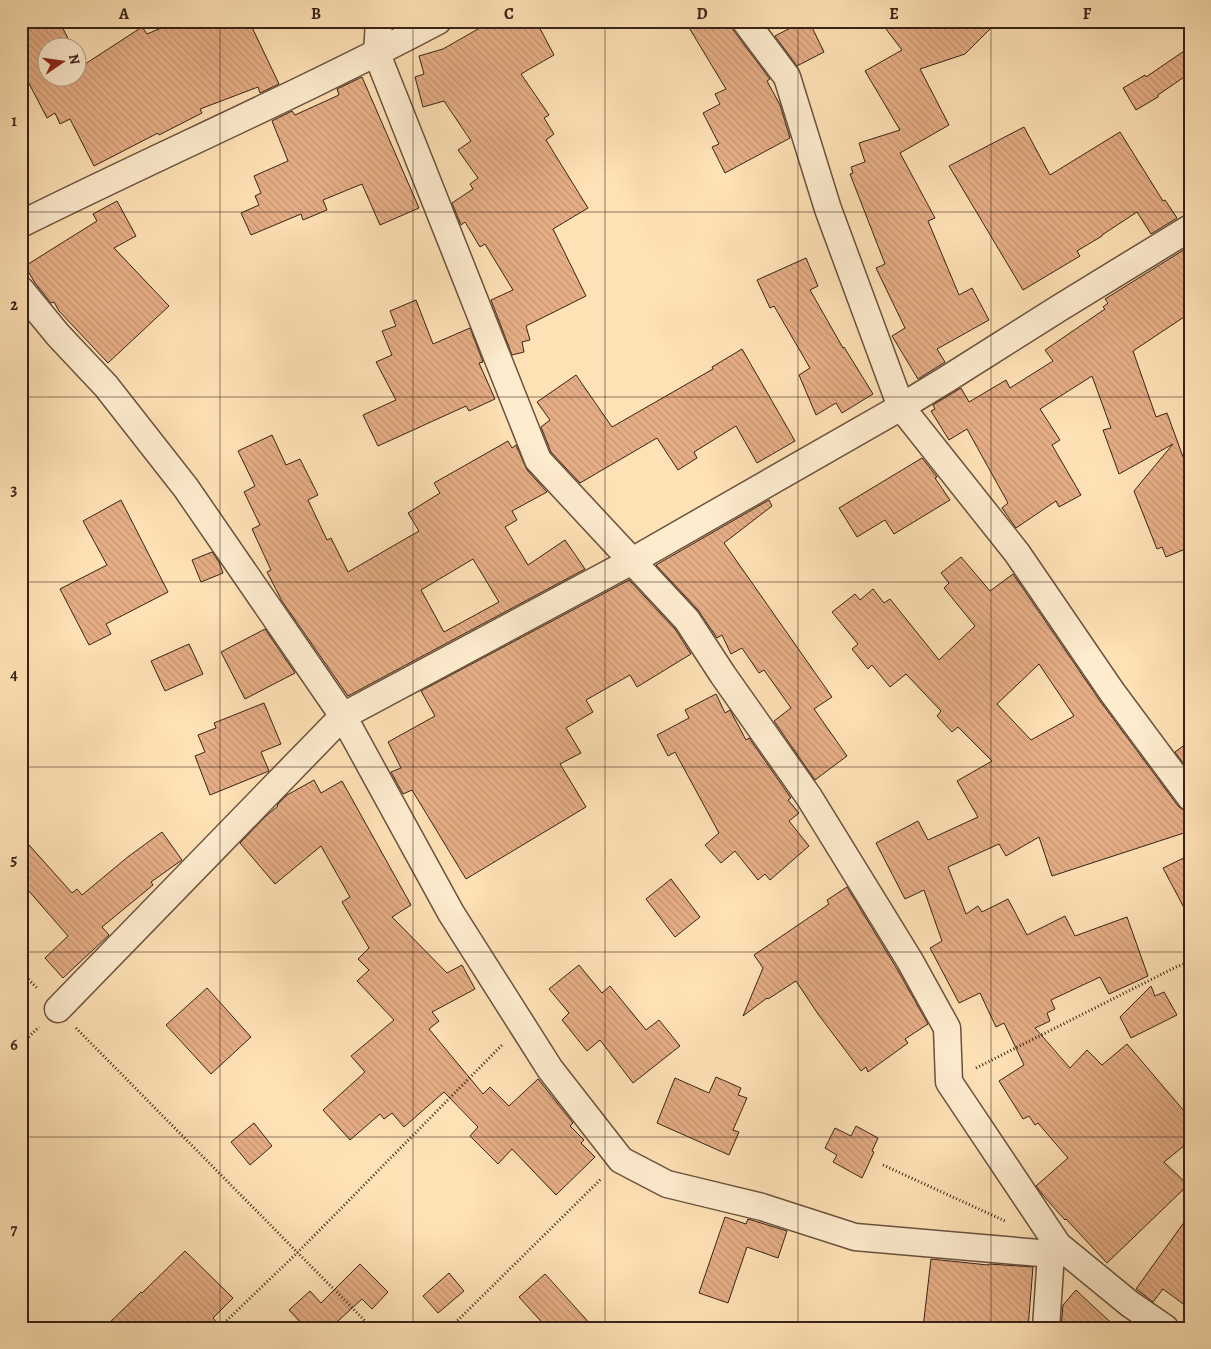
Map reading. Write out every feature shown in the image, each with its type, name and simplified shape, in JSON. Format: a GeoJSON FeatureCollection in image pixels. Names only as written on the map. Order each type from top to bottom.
{"type":"FeatureCollection","features":[{"type":"Feature","properties":{"kind":"street"},"geometry":{"type":"LineString","coordinates":[[379,21],[377,54],[538,460],[687,620],[723,675],[809,797],[905,953],[947,1028],[949,1082],[1055,1250],[1165,1328]]}},
{"type":"Feature","properties":{"kind":"street"},"geometry":{"type":"LineString","coordinates":[[21,224],[377,54],[438,21]]}},
{"type":"Feature","properties":{"kind":"street"},"geometry":{"type":"LineString","coordinates":[[745,21],[787,78],[828,209],[901,407],[1017,552],[1112,692],[1190,797]]}},
{"type":"Feature","properties":{"kind":"street"},"geometry":{"type":"LineString","coordinates":[[58,1010],[343,716],[632,561],[901,407],[1190,228]]}},
{"type":"Feature","properties":{"kind":"street"},"geometry":{"type":"LineString","coordinates":[[21,290],[58,335],[106,386],[186,488],[343,716],[451,913],[550,1070],[621,1160],[667,1184],[762,1207],[855,1237],[964,1248],[1055,1250]]}},
{"type":"Feature","properties":{"kind":"street"},"geometry":{"type":"LineString","coordinates":[[1046,1328],[1055,1250]]}},
{"type":"Feature","properties":{"kind":"path"},"geometry":{"type":"LineString","coordinates":[[949,1082],[1176,967],[1190,962]]}},
{"type":"Feature","properties":{"kind":"path"},"geometry":{"type":"LineString","coordinates":[[58,1010],[372,1328]]}},
{"type":"Feature","properties":{"kind":"path"},"geometry":{"type":"LineString","coordinates":[[219,1328],[298,1252],[522,1024]]}},
{"type":"Feature","properties":{"kind":"path"},"geometry":{"type":"LineString","coordinates":[[450,1328],[621,1160]]}},
{"type":"Feature","properties":{"kind":"path"},"geometry":{"type":"LineString","coordinates":[[883,1165],[1006,1221]]}},
{"type":"Feature","properties":{"kind":"building"},"geometry":{"type":"Polygon","coordinates":[[[21,21],[59,21],[68,38],[38,38],[38,88],[88,88],[88,62],[142,27],[147,34],[178,21],[249,21],[279,84],[260,93],[258,87],[200,109],[202,113],[94,166],[70,119],[60,124],[55,113],[47,118],[21,68],[21,21]]]}},
{"type":"Feature","properties":{"kind":"building"},"geometry":{"type":"Polygon","coordinates":[[[492,21],[536,21],[554,55],[521,74],[549,115],[544,118],[554,134],[546,140],[588,208],[553,229],[586,296],[526,326],[530,340],[522,342],[524,352],[512,355],[491,300],[513,290],[485,244],[480,247],[465,222],[461,225],[452,203],[473,189],[470,184],[478,178],[458,150],[471,141],[444,101],[423,107],[415,77],[424,74],[419,56],[443,49],[492,21]]]}},
{"type":"Feature","properties":{"kind":"building"},"geometry":{"type":"Polygon","coordinates":[[[685,21],[730,21],[733,30],[770,79],[767,81],[780,105],[790,138],[725,173],[712,147],[719,144],[703,113],[720,104],[715,94],[726,89],[685,21]]]}},
{"type":"Feature","properties":{"kind":"building"},"geometry":{"type":"Polygon","coordinates":[[[804,21],[809,21],[824,52],[797,66],[775,36],[804,21]]]}},
{"type":"Feature","properties":{"kind":"building"},"geometry":{"type":"Polygon","coordinates":[[[880,21],[998,21],[965,54],[920,69],[949,125],[900,153],[935,218],[928,221],[959,295],[972,288],[989,320],[937,349],[945,362],[918,379],[892,336],[905,328],[876,268],[885,264],[850,174],[853,173],[851,167],[865,162],[859,143],[900,130],[865,71],[902,50],[880,21]]]}},
{"type":"Feature","properties":{"kind":"building"},"geometry":{"type":"Polygon","coordinates":[[[1190,47],[1190,73],[1158,95],[1158,97],[1136,110],[1123,88],[1145,75],[1146,77],[1190,47]]]}},
{"type":"Feature","properties":{"kind":"building"},"geometry":{"type":"Polygon","coordinates":[[[362,77],[419,208],[380,225],[362,184],[323,200],[327,210],[303,220],[301,214],[251,235],[241,213],[259,205],[255,196],[261,193],[254,176],[288,161],[272,121],[292,111],[295,115],[339,95],[337,89],[362,77]]]}},
{"type":"Feature","properties":{"kind":"building"},"geometry":{"type":"Polygon","coordinates":[[[1024,127],[1050,175],[1120,132],[1163,201],[1165,200],[1177,218],[1151,234],[1137,212],[1077,251],[1080,256],[1023,290],[949,166],[1024,127]]]}},
{"type":"Feature","properties":{"kind":"building"},"geometry":{"type":"Polygon","coordinates":[[[117,201],[136,236],[114,248],[169,306],[108,363],[59,311],[54,302],[51,303],[35,283],[25,266],[97,221],[93,214],[117,201]]]}},
{"type":"Feature","properties":{"kind":"building"},"geometry":{"type":"Polygon","coordinates":[[[1190,246],[1190,313],[1133,351],[1156,417],[1167,413],[1190,476],[1190,547],[1166,557],[1162,547],[1157,549],[1134,491],[1173,444],[1119,474],[1103,430],[1111,428],[1092,376],[1040,409],[1060,440],[1052,445],[1081,495],[1059,507],[1056,501],[1016,528],[1002,508],[1008,503],[967,429],[949,440],[931,411],[935,409],[933,405],[961,388],[969,402],[1006,380],[1010,388],[1053,361],[1045,350],[1105,309],[1103,307],[1108,303],[1105,299],[1190,246]]]}},
{"type":"Feature","properties":{"kind":"building"},"geometry":{"type":"Polygon","coordinates":[[[806,258],[818,286],[810,290],[843,348],[873,394],[842,413],[836,403],[816,415],[799,375],[810,368],[774,306],[770,308],[757,280],[806,258]]]}},
{"type":"Feature","properties":{"kind":"building"},"geometry":{"type":"Polygon","coordinates":[[[416,300],[433,344],[470,328],[483,362],[479,363],[495,399],[469,411],[466,406],[378,446],[363,415],[396,400],[376,362],[392,355],[382,331],[396,326],[390,311],[416,300]]]}},
{"type":"Feature","properties":{"kind":"building"},"geometry":{"type":"Polygon","coordinates":[[[742,349],[795,441],[757,463],[736,426],[694,452],[697,458],[678,470],[657,438],[580,483],[551,452],[541,427],[550,420],[537,402],[576,375],[612,427],[713,369],[712,367],[742,349]]]}},
{"type":"Feature","properties":{"kind":"building"},"geometry":{"type":"Polygon","coordinates":[[[272,435],[286,465],[300,459],[318,495],[308,500],[327,540],[331,538],[348,572],[419,531],[408,513],[440,493],[434,483],[508,441],[512,448],[516,445],[527,470],[547,492],[512,511],[517,520],[505,527],[528,565],[565,540],[585,569],[348,696],[282,601],[267,572],[271,570],[252,529],[260,525],[244,492],[255,486],[238,451],[272,435]],[[473,559],[421,590],[444,632],[499,602],[473,559]]]}},
{"type":"Feature","properties":{"kind":"building"},"geometry":{"type":"Polygon","coordinates":[[[922,458],[937,477],[935,478],[950,500],[894,534],[885,520],[857,537],[839,508],[922,458]]]}},
{"type":"Feature","properties":{"kind":"building"},"geometry":{"type":"Polygon","coordinates":[[[121,500],[168,592],[106,624],[111,634],[89,645],[60,589],[107,565],[83,521],[121,500]]]}},
{"type":"Feature","properties":{"kind":"building"},"geometry":{"type":"Polygon","coordinates":[[[769,500],[772,506],[724,543],[832,697],[814,709],[847,756],[815,780],[774,721],[791,708],[764,670],[759,673],[742,648],[731,654],[722,635],[717,638],[698,610],[656,565],[769,500]]]}},
{"type":"Feature","properties":{"kind":"building"},"geometry":{"type":"Polygon","coordinates":[[[212,552],[219,562],[223,573],[201,582],[192,560],[212,552]]]}},
{"type":"Feature","properties":{"kind":"building"},"geometry":{"type":"Polygon","coordinates":[[[961,557],[990,591],[1013,574],[1100,701],[1178,806],[1184,811],[1190,812],[1190,831],[1052,876],[1039,837],[1006,856],[999,844],[948,867],[966,914],[978,906],[982,912],[1008,899],[1027,935],[1065,916],[1075,936],[1127,917],[1148,976],[1109,994],[1100,977],[1051,1000],[1055,1009],[1047,1013],[1050,1021],[1035,1028],[1070,1068],[1087,1050],[1102,1065],[1127,1044],[1190,1118],[1190,1141],[1164,1162],[1188,1185],[1107,1263],[1065,1220],[1036,1186],[1068,1158],[1038,1123],[1035,1125],[1029,1116],[1023,1119],[999,1081],[1024,1065],[1004,1023],[996,1027],[980,993],[959,1003],[930,948],[942,941],[924,890],[905,899],[876,843],[918,821],[928,840],[978,817],[957,781],[992,761],[958,727],[952,732],[937,716],[941,711],[906,674],[890,687],[872,665],[868,669],[852,649],[858,644],[832,612],[855,594],[860,600],[873,589],[884,603],[890,599],[939,660],[975,626],[944,588],[949,583],[941,573],[961,557]],[[1039,664],[997,704],[1031,740],[1074,716],[1039,664]]]}},
{"type":"Feature","properties":{"kind":"building"},"geometry":{"type":"Polygon","coordinates":[[[629,580],[675,629],[691,654],[637,687],[630,675],[586,700],[593,712],[566,728],[581,753],[560,764],[586,807],[466,879],[412,790],[403,794],[391,772],[401,768],[388,742],[435,716],[421,691],[629,580]]]}},
{"type":"Feature","properties":{"kind":"building"},"geometry":{"type":"Polygon","coordinates":[[[265,629],[295,673],[245,699],[221,652],[265,629]]]}},
{"type":"Feature","properties":{"kind":"building"},"geometry":{"type":"Polygon","coordinates":[[[189,644],[203,674],[165,691],[151,661],[189,644]]]}},
{"type":"Feature","properties":{"kind":"building"},"geometry":{"type":"Polygon","coordinates":[[[716,694],[725,713],[730,710],[746,740],[749,738],[791,798],[788,800],[799,813],[789,821],[809,846],[770,880],[765,874],[758,880],[735,851],[721,863],[705,845],[719,833],[675,752],[668,756],[657,735],[689,718],[685,710],[716,694]]]}},
{"type":"Feature","properties":{"kind":"building"},"geometry":{"type":"Polygon","coordinates":[[[264,703],[281,744],[261,752],[269,771],[210,795],[195,756],[205,752],[198,735],[216,728],[214,723],[264,703]]]}},
{"type":"Feature","properties":{"kind":"building"},"geometry":{"type":"Polygon","coordinates":[[[1190,741],[1190,772],[1175,752],[1190,741]]]}},
{"type":"Feature","properties":{"kind":"building"},"geometry":{"type":"Polygon","coordinates":[[[314,780],[321,793],[342,781],[411,905],[392,917],[447,973],[462,965],[475,989],[432,1012],[439,1021],[429,1029],[483,1094],[490,1087],[509,1106],[538,1079],[573,1123],[570,1126],[584,1140],[581,1143],[595,1157],[556,1195],[512,1149],[498,1164],[470,1136],[478,1127],[444,1092],[404,1127],[392,1113],[384,1119],[380,1114],[350,1140],[323,1110],[365,1072],[351,1056],[394,1020],[357,981],[369,970],[358,959],[369,948],[342,902],[350,897],[321,846],[275,884],[240,843],[287,795],[314,780]]]}},
{"type":"Feature","properties":{"kind":"building"},"geometry":{"type":"Polygon","coordinates":[[[162,832],[182,860],[151,882],[153,885],[102,927],[109,935],[63,978],[45,958],[68,936],[21,882],[21,836],[72,893],[77,889],[82,895],[129,856],[162,832]]]}},
{"type":"Feature","properties":{"kind":"building"},"geometry":{"type":"Polygon","coordinates":[[[1190,855],[1190,919],[1163,868],[1190,855]]]}},
{"type":"Feature","properties":{"kind":"building"},"geometry":{"type":"Polygon","coordinates":[[[671,879],[700,917],[675,937],[646,899],[671,879]]]}},
{"type":"Feature","properties":{"kind":"building"},"geometry":{"type":"Polygon","coordinates":[[[847,887],[928,1024],[905,1039],[908,1043],[868,1072],[866,1067],[861,1071],[796,981],[767,998],[743,1016],[763,968],[754,955],[829,904],[827,900],[847,887]]]}},
{"type":"Feature","properties":{"kind":"building"},"geometry":{"type":"Polygon","coordinates":[[[579,965],[602,993],[610,986],[646,1030],[659,1020],[680,1046],[633,1083],[600,1040],[587,1051],[562,1020],[569,1013],[549,989],[579,965]]]}},
{"type":"Feature","properties":{"kind":"building"},"geometry":{"type":"Polygon","coordinates":[[[1151,986],[1155,996],[1164,992],[1177,1015],[1131,1038],[1120,1017],[1151,986]]]}},
{"type":"Feature","properties":{"kind":"building"},"geometry":{"type":"Polygon","coordinates":[[[207,988],[251,1037],[211,1074],[166,1025],[207,988]]]}},
{"type":"Feature","properties":{"kind":"building"},"geometry":{"type":"Polygon","coordinates":[[[716,1077],[741,1088],[738,1095],[747,1098],[733,1130],[739,1132],[729,1155],[657,1123],[675,1078],[709,1093],[716,1077]]]}},
{"type":"Feature","properties":{"kind":"building"},"geometry":{"type":"Polygon","coordinates":[[[254,1123],[272,1146],[250,1165],[231,1142],[254,1123]]]}},
{"type":"Feature","properties":{"kind":"building"},"geometry":{"type":"Polygon","coordinates":[[[856,1126],[878,1138],[862,1178],[833,1162],[837,1155],[825,1148],[835,1128],[851,1136],[856,1126]]]}},
{"type":"Feature","properties":{"kind":"building"},"geometry":{"type":"Polygon","coordinates":[[[1190,1214],[1190,1309],[1163,1289],[1153,1302],[1136,1289],[1190,1214]]]}},
{"type":"Feature","properties":{"kind":"building"},"geometry":{"type":"Polygon","coordinates":[[[725,1217],[746,1224],[748,1219],[787,1231],[778,1258],[747,1247],[728,1303],[699,1293],[725,1217]]]}},
{"type":"Feature","properties":{"kind":"building"},"geometry":{"type":"Polygon","coordinates":[[[185,1251],[233,1298],[213,1318],[221,1328],[104,1328],[142,1293],[185,1251]]]}},
{"type":"Feature","properties":{"kind":"building"},"geometry":{"type":"Polygon","coordinates":[[[931,1259],[988,1265],[1033,1267],[1028,1328],[923,1328],[931,1259]]]}},
{"type":"Feature","properties":{"kind":"building"},"geometry":{"type":"Polygon","coordinates":[[[360,1264],[388,1292],[372,1309],[362,1299],[338,1321],[343,1328],[296,1328],[301,1323],[289,1310],[310,1291],[321,1303],[360,1264]]]}},
{"type":"Feature","properties":{"kind":"building"},"geometry":{"type":"Polygon","coordinates":[[[449,1273],[464,1291],[438,1313],[423,1296],[449,1273]]]}},
{"type":"Feature","properties":{"kind":"building"},"geometry":{"type":"Polygon","coordinates":[[[545,1274],[594,1328],[547,1328],[519,1297],[545,1274]]]}},
{"type":"Feature","properties":{"kind":"building"},"geometry":{"type":"Polygon","coordinates":[[[1076,1290],[1117,1328],[1061,1328],[1063,1305],[1076,1290]]]}}]}
